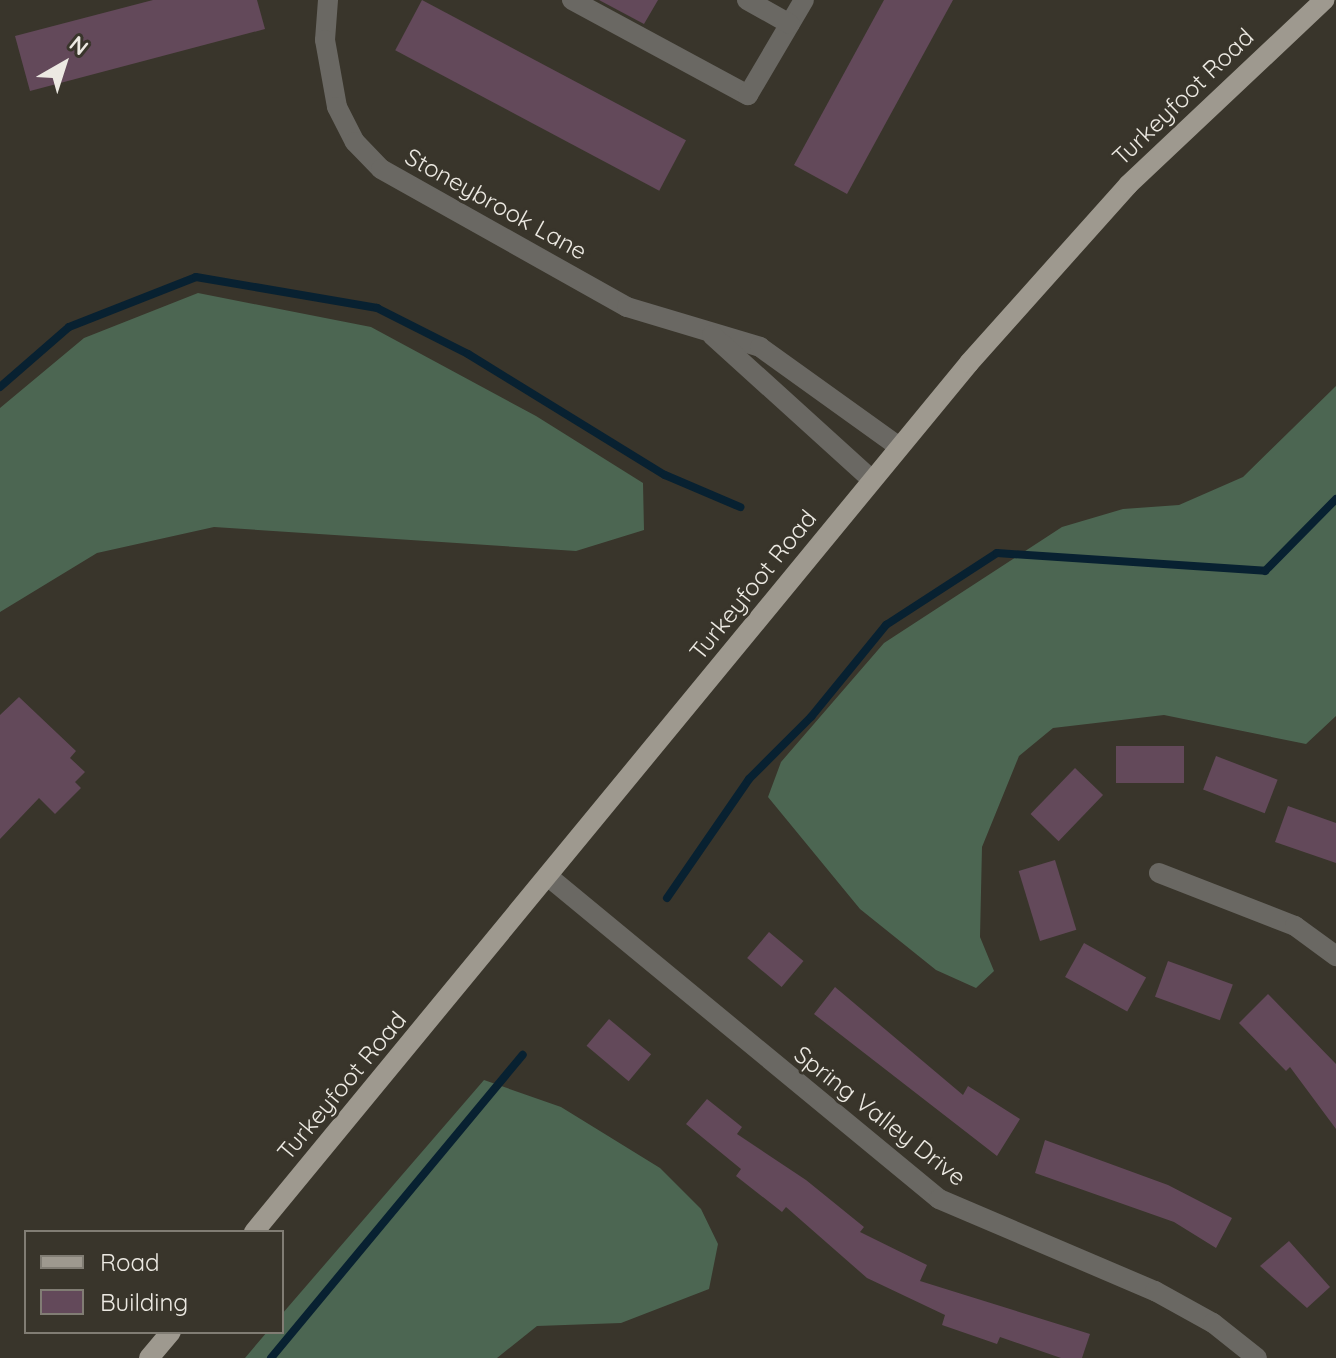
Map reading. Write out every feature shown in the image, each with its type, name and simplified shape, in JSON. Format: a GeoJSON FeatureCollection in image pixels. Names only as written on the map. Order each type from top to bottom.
{"type":"FeatureCollection","features":[{"type":"Feature","properties":{"kind":"main road","name":"Turkeyfoot Road"},"geometry":{"type":"LineString","coordinates":[[256,1230],[550,878],[898,446],[1128,185],[1324,0]]}},
{"type":"Feature","properties":{"kind":"main road"},"geometry":{"type":"LineString","coordinates":[[149,1358],[169,1334]]}},
{"type":"Feature","properties":{"kind":"street","name":"Stoneybrook Lane"},"geometry":{"type":"LineString","coordinates":[[328,0],[325,40],[337,107],[355,142],[381,169],[627,307],[760,347],[898,446]]}},
{"type":"Feature","properties":{"kind":"street"},"geometry":{"type":"LineString","coordinates":[[572,0],[748,95],[804,0]]}},
{"type":"Feature","properties":{"kind":"street"},"geometry":{"type":"LineString","coordinates":[[747,0],[790,24]]}},
{"type":"Feature","properties":{"kind":"street"},"geometry":{"type":"LineString","coordinates":[[712,335],[871,479]]}},
{"type":"Feature","properties":{"kind":"street"},"geometry":{"type":"LineString","coordinates":[[1159,873],[1295,926],[1336,956]]}},
{"type":"Feature","properties":{"kind":"street","name":"Spring Valley Drive"},"geometry":{"type":"LineString","coordinates":[[550,878],[939,1199],[1155,1291],[1213,1323],[1257,1358]]}},
{"type":"Feature","properties":{"kind":"green space"},"geometry":{"type":"Polygon","coordinates":[[[198,293],[371,327],[536,416],[643,483],[644,530],[576,551],[214,527],[97,553],[0,612],[0,408],[84,338],[198,293]]]}},
{"type":"Feature","properties":{"kind":"green space"},"geometry":{"type":"Polygon","coordinates":[[[1336,386],[1336,716],[1306,744],[1164,715],[1053,728],[1019,756],[982,847],[980,937],[994,971],[976,988],[936,970],[860,909],[768,797],[781,762],[884,643],[1062,527],[1123,509],[1179,505],[1243,477],[1336,386]]]}},
{"type":"Feature","properties":{"kind":"green space"},"geometry":{"type":"Polygon","coordinates":[[[484,1080],[561,1107],[660,1168],[701,1209],[718,1244],[709,1289],[621,1323],[537,1326],[497,1358],[245,1358],[265,1334],[284,1334],[284,1312],[484,1080]]]}},
{"type":"Feature","properties":{"kind":"building"},"geometry":{"type":"Polygon","coordinates":[[[153,0],[257,0],[265,29],[30,91],[15,36],[153,0]]]}},
{"type":"Feature","properties":{"kind":"building"},"geometry":{"type":"Polygon","coordinates":[[[422,0],[686,140],[659,191],[395,50],[422,0]]]}},
{"type":"Feature","properties":{"kind":"building"},"geometry":{"type":"Polygon","coordinates":[[[599,0],[658,0],[644,24],[599,0]]]}},
{"type":"Feature","properties":{"kind":"building"},"geometry":{"type":"Polygon","coordinates":[[[884,0],[953,0],[847,194],[794,165],[884,0]]]}},
{"type":"Feature","properties":{"kind":"building"},"geometry":{"type":"Polygon","coordinates":[[[19,697],[76,751],[70,758],[85,772],[75,782],[81,788],[55,814],[39,798],[0,839],[0,715],[19,697]]]}},
{"type":"Feature","properties":{"kind":"building"},"geometry":{"type":"Polygon","coordinates":[[[1116,746],[1184,746],[1184,783],[1116,783],[1116,746]]]}},
{"type":"Feature","properties":{"kind":"building"},"geometry":{"type":"Polygon","coordinates":[[[1216,756],[1278,780],[1265,813],[1203,790],[1216,756]]]}},
{"type":"Feature","properties":{"kind":"building"},"geometry":{"type":"Polygon","coordinates":[[[1075,768],[1103,795],[1059,841],[1031,814],[1075,768]]]}},
{"type":"Feature","properties":{"kind":"building"},"geometry":{"type":"Polygon","coordinates":[[[1288,806],[1336,823],[1336,863],[1275,842],[1288,806]]]}},
{"type":"Feature","properties":{"kind":"building"},"geometry":{"type":"Polygon","coordinates":[[[1055,860],[1076,930],[1040,941],[1019,871],[1055,860]]]}},
{"type":"Feature","properties":{"kind":"building"},"geometry":{"type":"Polygon","coordinates":[[[769,932],[803,961],[782,987],[747,958],[769,932]]]}},
{"type":"Feature","properties":{"kind":"building"},"geometry":{"type":"Polygon","coordinates":[[[1084,943],[1146,977],[1127,1012],[1065,977],[1084,943]]]}},
{"type":"Feature","properties":{"kind":"building"},"geometry":{"type":"Polygon","coordinates":[[[1168,961],[1233,985],[1220,1020],[1155,997],[1168,961]]]}},
{"type":"Feature","properties":{"kind":"building"},"geometry":{"type":"Polygon","coordinates":[[[835,987],[963,1095],[968,1086],[1020,1119],[997,1156],[814,1014],[835,987]]]}},
{"type":"Feature","properties":{"kind":"building"},"geometry":{"type":"Polygon","coordinates":[[[1268,994],[1336,1064],[1336,1129],[1290,1067],[1286,1071],[1239,1023],[1268,994]]]}},
{"type":"Feature","properties":{"kind":"building"},"geometry":{"type":"Polygon","coordinates":[[[609,1019],[651,1054],[629,1081],[587,1046],[609,1019]]]}},
{"type":"Feature","properties":{"kind":"building"},"geometry":{"type":"Polygon","coordinates":[[[707,1099],[742,1127],[737,1134],[806,1180],[864,1227],[860,1232],[927,1265],[920,1281],[1090,1334],[1082,1358],[1061,1358],[1000,1337],[997,1344],[942,1325],[945,1315],[867,1278],[786,1207],[782,1212],[736,1176],[741,1169],[686,1124],[707,1099]]]}},
{"type":"Feature","properties":{"kind":"building"},"geometry":{"type":"Polygon","coordinates":[[[1045,1140],[1168,1185],[1232,1218],[1216,1248],[1174,1222],[1035,1173],[1045,1140]]]}},
{"type":"Feature","properties":{"kind":"building"},"geometry":{"type":"Polygon","coordinates":[[[1289,1241],[1330,1287],[1307,1308],[1260,1266],[1289,1241]]]}},
{"type":"Feature","properties":{"kind":"waterway"},"geometry":{"type":"LineString","coordinates":[[0,387],[69,327],[196,277],[377,308],[468,354],[665,475],[740,507]]}},
{"type":"Feature","properties":{"kind":"waterway"},"geometry":{"type":"LineString","coordinates":[[667,898],[749,779],[811,717],[886,625],[997,553],[1265,571],[1336,499]]}},
{"type":"Feature","properties":{"kind":"waterway"},"geometry":{"type":"LineString","coordinates":[[271,1358],[523,1055]]}}]}
